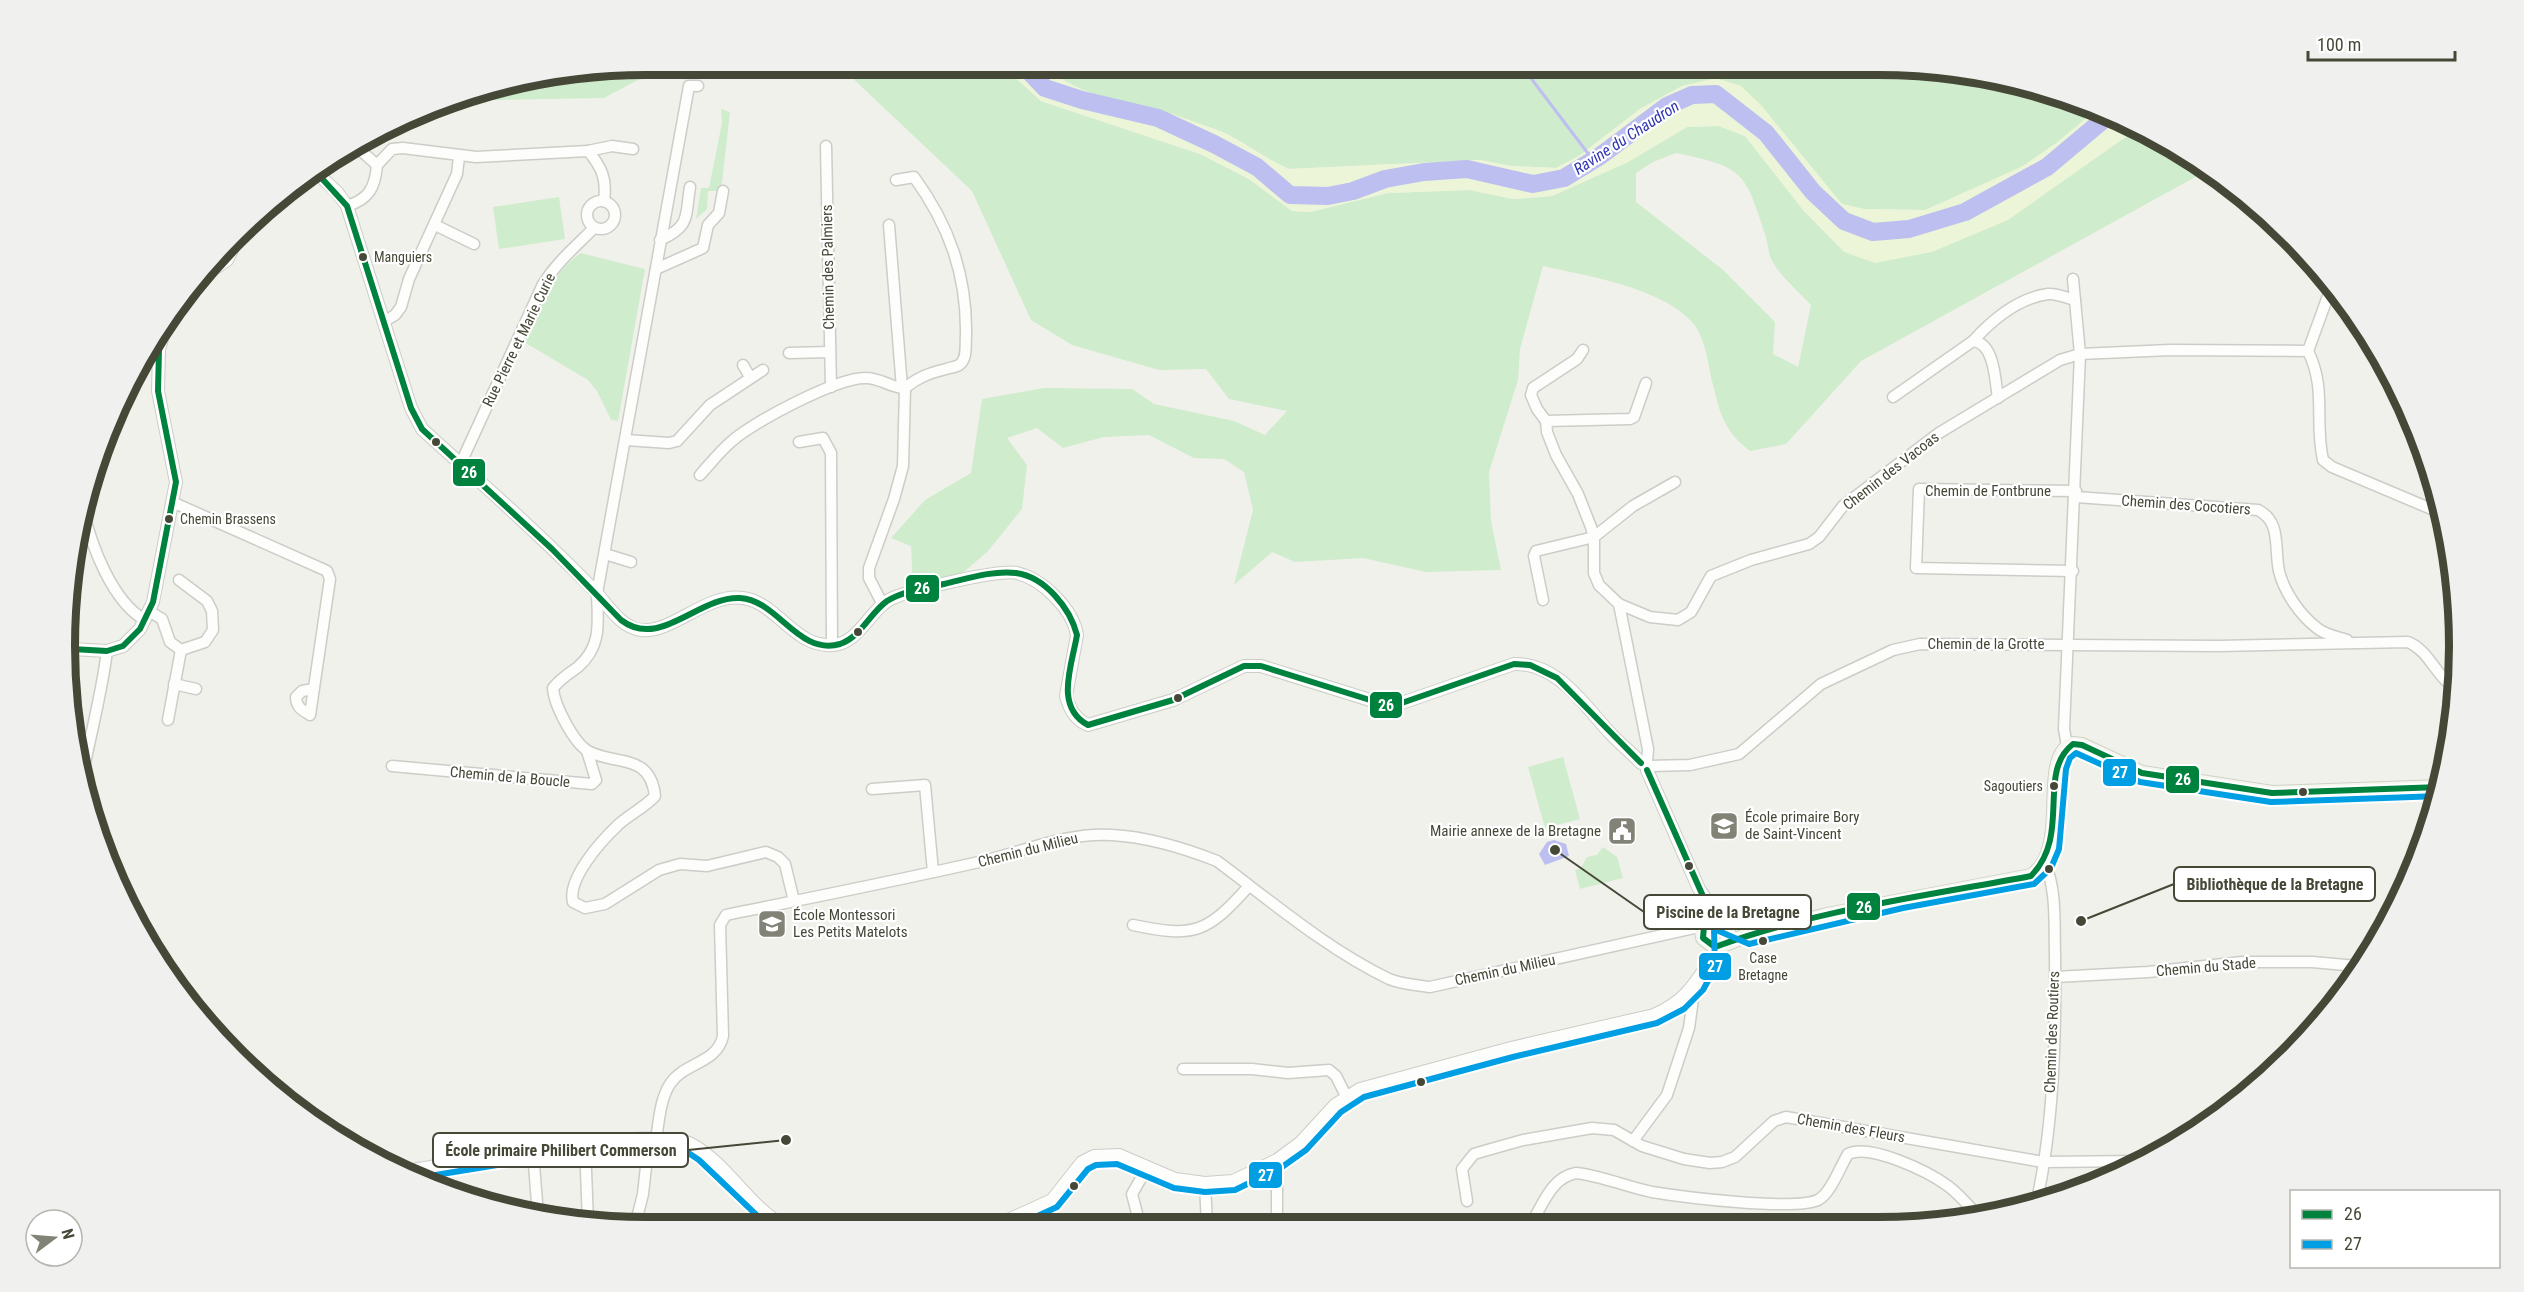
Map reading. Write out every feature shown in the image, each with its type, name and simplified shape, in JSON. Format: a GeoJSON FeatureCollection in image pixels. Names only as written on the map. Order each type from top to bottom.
{"type":"FeatureCollection","features":[{"type":"Feature","properties":{"kind":"main road"},"geometry":{"type":"LineString","coordinates":[[1711,937],[1748,935],[1901,899],[2024,879],[2038,872],[2045,863],[2053,832],[2058,763],[2067,746],[2082,745],[2142,773],[2271,793],[2431,787]]}},
{"type":"Feature","properties":{"kind":"main road"},"geometry":{"type":"LineString","coordinates":[[1724,924],[1748,935]]}},
{"type":"Feature","properties":{"kind":"main road"},"geometry":{"type":"LineString","coordinates":[[1711,937],[1724,924]]}},
{"type":"Feature","properties":{"kind":"main road"},"geometry":{"type":"LineString","coordinates":[[1711,937],[1729,935],[1724,924]]}},
{"type":"Feature","properties":{"kind":"street"},"geometry":{"type":"LineString","coordinates":[[597,593],[689,86],[698,87]]}},
{"type":"Feature","properties":{"kind":"street"},"geometry":{"type":"LineString","coordinates":[[347,206],[362,202],[375,180],[377,165],[392,149],[404,148],[459,157],[588,152],[612,146],[633,149]]}},
{"type":"Feature","properties":{"kind":"street","name":"Chemin des Palmiers"},"geometry":{"type":"LineString","coordinates":[[826,146],[831,387]]}},
{"type":"Feature","properties":{"kind":"street"},"geometry":{"type":"LineString","coordinates":[[361,151],[377,165]]}},
{"type":"Feature","properties":{"kind":"street"},"geometry":{"type":"LineString","coordinates":[[588,152],[601,167],[604,175],[604,201]]}},
{"type":"Feature","properties":{"kind":"street"},"geometry":{"type":"LineString","coordinates":[[385,321],[395,315],[401,307],[409,279],[457,174],[459,157]]}},
{"type":"Feature","properties":{"kind":"street"},"geometry":{"type":"LineString","coordinates":[[321,177],[338,192],[347,206],[416,420],[422,429],[597,593],[628,626],[639,630],[650,630],[711,603],[729,598],[746,598],[758,603],[807,640],[832,645],[854,635],[891,598],[996,573],[1016,572],[1039,584],[1058,599],[1077,632],[1066,696],[1080,722],[1088,725],[1173,700],[1245,666],[1261,666],[1386,705],[1396,705],[1514,664],[1538,666],[1562,682],[1646,765],[1682,854],[1706,903],[1724,924]]}},
{"type":"Feature","properties":{"kind":"street"},"geometry":{"type":"LineString","coordinates":[[700,475],[730,441],[745,430],[831,387],[864,378],[882,380],[897,389],[904,388],[920,376],[959,365],[965,356],[966,321],[962,279],[952,243],[934,205],[914,177],[896,180]]}},
{"type":"Feature","properties":{"kind":"street"},"geometry":{"type":"LineString","coordinates":[[660,240],[677,233],[684,225],[690,187]]}},
{"type":"Feature","properties":{"kind":"street"},"geometry":{"type":"LineString","coordinates":[[656,269],[665,267],[703,248],[708,225],[719,213],[723,191]]}},
{"type":"Feature","properties":{"kind":"street"},"geometry":{"type":"LineString","coordinates":[[597,201],[610,204],[615,217],[607,228],[594,228],[586,217],[587,210],[597,201]]}},
{"type":"Feature","properties":{"kind":"street"},"geometry":{"type":"LineString","coordinates":[[435,225],[474,244]]}},
{"type":"Feature","properties":{"kind":"street"},"geometry":{"type":"LineString","coordinates":[[883,605],[870,578],[869,568],[894,499],[903,466],[904,388],[889,225]]}},
{"type":"Feature","properties":{"kind":"street","name":"Rue Pierre et Marie Curie"},"geometry":{"type":"LineString","coordinates":[[460,465],[543,284],[558,262],[577,247],[594,228]]}},
{"type":"Feature","properties":{"kind":"street"},"geometry":{"type":"LineString","coordinates":[[2067,746],[2064,729],[2070,645],[2080,354],[2073,279]]}},
{"type":"Feature","properties":{"kind":"street"},"geometry":{"type":"LineString","coordinates":[[1893,397],[1973,341],[1990,322],[2022,303],[2049,294],[2075,300]]}},
{"type":"Feature","properties":{"kind":"street"},"geometry":{"type":"LineString","coordinates":[[2328,295],[2308,351],[2316,367],[2320,388],[2323,460],[2332,467],[2432,509]]}},
{"type":"Feature","properties":{"kind":"street"},"geometry":{"type":"LineString","coordinates":[[1973,341],[1981,342],[1988,347],[1998,398]]}},
{"type":"Feature","properties":{"kind":"street"},"geometry":{"type":"LineString","coordinates":[[75,649],[107,651],[123,646],[133,637],[147,615],[176,482],[175,465],[158,391],[160,346]]}},
{"type":"Feature","properties":{"kind":"street"},"geometry":{"type":"LineString","coordinates":[[1583,350],[1576,359],[1533,388],[1531,395],[1546,421],[1547,432],[1556,455],[1578,494],[1594,537],[1594,573],[1599,585],[1619,604],[1648,749],[1646,765]]}},
{"type":"Feature","properties":{"kind":"street"},"geometry":{"type":"LineString","coordinates":[[2080,354],[2170,350],[2308,351]]}},
{"type":"Feature","properties":{"kind":"street"},"geometry":{"type":"LineString","coordinates":[[789,353],[830,352]]}},
{"type":"Feature","properties":{"kind":"street","name":"Chemin des Vacoas"},"geometry":{"type":"LineString","coordinates":[[1619,604],[1650,617],[1678,620],[1690,612],[1712,576],[1751,560],[1809,544],[1858,494],[1939,433],[2060,360],[2080,354]]}},
{"type":"Feature","properties":{"kind":"street"},"geometry":{"type":"LineString","coordinates":[[743,365],[750,378]]}},
{"type":"Feature","properties":{"kind":"street"},"geometry":{"type":"LineString","coordinates":[[626,440],[669,443],[677,441],[710,405],[763,370]]}},
{"type":"Feature","properties":{"kind":"street"},"geometry":{"type":"LineString","coordinates":[[1546,421],[1630,419],[1634,417],[1646,383]]}},
{"type":"Feature","properties":{"kind":"street"},"geometry":{"type":"LineString","coordinates":[[799,442],[823,438],[831,453],[832,645]]}},
{"type":"Feature","properties":{"kind":"street"},"geometry":{"type":"LineString","coordinates":[[1543,600],[1534,556],[1536,551],[1594,537],[1633,506],[1675,482]]}},
{"type":"Feature","properties":{"kind":"street","name":"Chemin de Fontbrune"},"geometry":{"type":"LineString","coordinates":[[2073,571],[1916,568],[1919,489],[2076,494]]}},
{"type":"Feature","properties":{"kind":"street","name":"Chemin des Cocotiers"},"geometry":{"type":"LineString","coordinates":[[2076,494],[2258,510],[2265,514],[2275,527],[2279,568],[2289,596],[2318,629],[2357,643]]}},
{"type":"Feature","properties":{"kind":"street"},"geometry":{"type":"LineString","coordinates":[[172,502],[327,571],[330,579],[314,689]]}},
{"type":"Feature","properties":{"kind":"street"},"geometry":{"type":"LineString","coordinates":[[88,527],[95,555],[132,608],[162,619],[170,642],[180,650]]}},
{"type":"Feature","properties":{"kind":"street"},"geometry":{"type":"LineString","coordinates":[[604,554],[631,562]]}},
{"type":"Feature","properties":{"kind":"street"},"geometry":{"type":"LineString","coordinates":[[179,580],[207,601],[212,611],[213,630],[205,642],[180,650]]}},
{"type":"Feature","properties":{"kind":"street","name":"Chemin de la Boucle"},"geometry":{"type":"LineString","coordinates":[[392,766],[592,784],[596,780],[595,771],[587,751],[560,715],[554,700],[553,688],[562,677],[590,655],[598,639],[597,593]]}},
{"type":"Feature","properties":{"kind":"street","name":"Chemin de la Grotte"},"geometry":{"type":"LineString","coordinates":[[1646,765],[1690,765],[1739,754],[1821,684],[1893,650],[1920,644],[2219,646],[2408,642],[2416,645],[2440,676],[2448,682]]}},
{"type":"Feature","properties":{"kind":"street"},"geometry":{"type":"LineString","coordinates":[[168,720],[180,650]]}},
{"type":"Feature","properties":{"kind":"street"},"geometry":{"type":"LineString","coordinates":[[86,756],[90,728],[101,691],[107,651]]}},
{"type":"Feature","properties":{"kind":"street"},"geometry":{"type":"LineString","coordinates":[[174,684],[196,689]]}},
{"type":"Feature","properties":{"kind":"street"},"geometry":{"type":"LineString","coordinates":[[587,751],[626,760],[645,770],[653,784],[655,796],[619,824],[582,867],[571,893],[573,902],[585,908],[605,904],[659,870],[680,864],[707,866],[766,852],[778,857],[785,864],[794,901]]}},
{"type":"Feature","properties":{"kind":"street"},"geometry":{"type":"LineString","coordinates":[[873,789],[925,785],[933,872]]}},
{"type":"Feature","properties":{"kind":"street","name":"Chemin du Milieu"},"geometry":{"type":"LineString","coordinates":[[653,1139],[670,1084],[679,1075],[713,1055],[721,1047],[723,1001],[721,921],[726,915],[933,872],[1049,842],[1081,836],[1112,835],[1154,841],[1217,861],[1324,940],[1390,979],[1430,987],[1686,932],[1711,937]]}},
{"type":"Feature","properties":{"kind":"street","name":"Chemin des Routiers"},"geometry":{"type":"LineString","coordinates":[[2038,1194],[2050,1088],[2055,977],[2053,894],[2045,863]]}},
{"type":"Feature","properties":{"kind":"street"},"geometry":{"type":"LineString","coordinates":[[1133,925],[1170,933],[1207,925],[1230,907],[1249,885]]}},
{"type":"Feature","properties":{"kind":"street"},"geometry":{"type":"LineString","coordinates":[[1048,1217],[1052,1200],[1082,1162],[1094,1156],[1119,1155],[1175,1179],[1205,1183],[1233,1181],[1277,1161],[1300,1143],[1346,1096],[1375,1084],[1511,1048],[1654,1015],[1680,1002],[1695,985],[1706,966],[1711,937],[1706,903]]}},
{"type":"Feature","properties":{"kind":"street","name":"Chemin du Stade"},"geometry":{"type":"LineString","coordinates":[[2055,977],[2148,972],[2242,962],[2312,962],[2351,965]]}},
{"type":"Feature","properties":{"kind":"street"},"geometry":{"type":"LineString","coordinates":[[1633,1141],[1667,1095],[1689,1028],[1695,985]]}},
{"type":"Feature","properties":{"kind":"street"},"geometry":{"type":"LineString","coordinates":[[1183,1069],[1251,1069],[1288,1073],[1329,1070],[1336,1076],[1346,1096]]}},
{"type":"Feature","properties":{"kind":"street","name":"Chemin des Fleurs"},"geometry":{"type":"LineString","coordinates":[[1467,1201],[1462,1168],[1474,1155],[1523,1140],[1592,1128],[1614,1130],[1633,1141],[1684,1158],[1710,1163],[1722,1162],[1735,1157],[1774,1120],[1786,1117],[2043,1162],[2124,1161]]}},
{"type":"Feature","properties":{"kind":"street"},"geometry":{"type":"LineString","coordinates":[[637,1217],[653,1139]]}},
{"type":"Feature","properties":{"kind":"street"},"geometry":{"type":"LineString","coordinates":[[426,1173],[585,1144],[653,1139],[681,1141],[697,1148],[753,1202],[772,1217]]}},
{"type":"Feature","properties":{"kind":"street"},"geometry":{"type":"LineString","coordinates":[[585,1144],[588,1214]]}},
{"type":"Feature","properties":{"kind":"street"},"geometry":{"type":"LineString","coordinates":[[1535,1217],[1552,1187],[1566,1174],[1590,1174],[1652,1191],[1793,1204],[1816,1201],[1824,1195],[1848,1154],[1855,1151],[1877,1154],[1923,1171],[1950,1187],[1971,1209]]}},
{"type":"Feature","properties":{"kind":"street"},"geometry":{"type":"LineString","coordinates":[[533,1152],[537,1206]]}},
{"type":"Feature","properties":{"kind":"street"},"geometry":{"type":"LineString","coordinates":[[1277,1161],[1277,1217]]}},
{"type":"Feature","properties":{"kind":"street"},"geometry":{"type":"LineString","coordinates":[[1138,1217],[1132,1194],[1147,1168]]}},
{"type":"Feature","properties":{"kind":"street"},"geometry":{"type":"LineString","coordinates":[[1205,1183],[1207,1217]]}},
{"type":"Feature","properties":{"kind":"street"},"geometry":{"type":"LineString","coordinates":[[1015,1217],[1052,1200]]}},
{"type":"Feature","properties":{"kind":"shaded area"},"geometry":{"type":"Polygon","coordinates":[[[647,75],[604,98],[477,100],[498,94],[571,80],[647,75]]]}},
{"type":"Feature","properties":{"kind":"shaded area"},"geometry":{"type":"Polygon","coordinates":[[[849,75],[1012,75],[1041,101],[1200,154],[1249,179],[1292,211],[1310,212],[1388,193],[1470,190],[1513,199],[1552,196],[1628,162],[1687,127],[1719,126],[1745,136],[1804,211],[1844,251],[2123,139],[2129,133],[2164,151],[2200,174],[1861,361],[1786,444],[1750,451],[1734,436],[1724,420],[1703,341],[1691,321],[1661,299],[1642,291],[1622,284],[1543,266],[1520,349],[1518,380],[1489,472],[1491,521],[1501,570],[1426,572],[1363,558],[1295,562],[1272,552],[1234,585],[1253,510],[1244,472],[1224,459],[1194,458],[1149,435],[1104,437],[1063,448],[1037,428],[1007,438],[1027,465],[1022,509],[988,551],[957,578],[913,590],[911,546],[891,538],[925,500],[971,473],[982,399],[1044,388],[1132,389],[1154,404],[1234,421],[1265,435],[1287,411],[1229,399],[1206,369],[1159,370],[1072,345],[1031,320],[972,191],[849,75]],[[1676,153],[1653,162],[1636,173],[1636,202],[1722,269],[1775,322],[1773,354],[1798,367],[1811,305],[1785,279],[1772,261],[1758,213],[1746,184],[1728,168],[1676,153]]]}},
{"type":"Feature","properties":{"kind":"shaded area"},"geometry":{"type":"Polygon","coordinates":[[[1056,75],[1915,76],[1953,80],[2026,94],[2090,115],[2056,144],[2023,166],[1963,195],[1925,210],[1864,209],[1841,204],[1813,172],[1682,86],[1640,109],[1579,156],[1556,168],[1511,166],[1480,160],[1289,169],[1237,139],[1207,126],[1093,94],[1056,75]]]}},
{"type":"Feature","properties":{"kind":"shaded area"},"geometry":{"type":"Polygon","coordinates":[[[721,109],[730,112],[721,191],[708,191],[707,209],[696,219],[701,188],[709,188],[722,123],[721,109]]]}},
{"type":"Feature","properties":{"kind":"shaded area"},"geometry":{"type":"Polygon","coordinates":[[[559,197],[565,239],[499,249],[493,207],[559,197]]]}},
{"type":"Feature","properties":{"kind":"shaded area"},"geometry":{"type":"Polygon","coordinates":[[[581,253],[645,269],[618,421],[611,420],[597,391],[588,380],[524,342],[541,305],[561,271],[581,253]]]}},
{"type":"Feature","properties":{"kind":"shaded area"},"geometry":{"type":"Polygon","coordinates":[[[1563,757],[1580,819],[1545,828],[1528,767],[1563,757]]]}},
{"type":"Feature","properties":{"kind":"shaded area"},"geometry":{"type":"Polygon","coordinates":[[[1603,847],[1617,857],[1623,878],[1580,889],[1575,870],[1581,868],[1587,857],[1597,855],[1603,847]]]}},
{"type":"Feature","properties":{"kind":"sand"},"geometry":{"type":"Polygon","coordinates":[[[1012,75],[1056,75],[1076,87],[1094,94],[1187,119],[1220,131],[1289,169],[1480,160],[1511,166],[1556,168],[1579,156],[1640,109],[1682,86],[1716,78],[1741,86],[1761,105],[1842,204],[1864,209],[1925,210],[2023,166],[2090,115],[2129,133],[2008,220],[1932,252],[1875,263],[1844,252],[1804,211],[1745,136],[1719,126],[1687,127],[1628,162],[1552,196],[1513,199],[1470,190],[1388,193],[1310,212],[1292,211],[1249,179],[1200,154],[1041,101],[1012,75]]]}},
{"type":"Feature","properties":{"kind":"water"},"geometry":{"type":"Polygon","coordinates":[[[1554,840],[1566,844],[1569,856],[1545,865],[1539,854],[1547,842],[1554,840]]]}},
{"type":"Feature","properties":{"kind":"waterway","name":"Ravine du Chaudron"},"geometry":{"type":"LineString","coordinates":[[1033,75],[1045,88],[1082,100],[1158,118],[1214,144],[1257,167],[1290,195],[1328,196],[1353,191],[1385,179],[1424,172],[1467,169],[1533,184],[1564,178],[1600,156],[1667,106],[1692,95],[1716,94],[1766,133],[1813,192],[1844,221],[1873,232],[1909,229],[1965,212],[2047,167],[2102,121]]}},
{"type":"Feature","properties":{"kind":"waterway"},"geometry":{"type":"LineString","coordinates":[[1529,75],[1593,160]]}},
{"type":"Feature","properties":{"kind":"transit line","name":"26"},"geometry":{"type":"LineString","coordinates":[[321,177],[347,206],[411,408],[422,429],[552,549],[621,620],[636,628],[650,629],[665,626],[709,605],[740,598],[753,601],[766,608],[812,642],[825,646],[840,644],[854,636],[887,601],[900,595],[980,576],[1016,573],[1027,576],[1046,587],[1069,614],[1077,635],[1069,672],[1068,697],[1071,708],[1088,725],[1173,700],[1244,666],[1261,666],[1386,705],[1396,705],[1514,664],[1530,665],[1557,678],[1641,763]]}},
{"type":"Feature","properties":{"kind":"transit line","name":"26"},"geometry":{"type":"LineString","coordinates":[[75,649],[107,651],[123,646],[140,629],[153,602],[176,482],[158,391],[160,346]]}},
{"type":"Feature","properties":{"kind":"transit line","name":"26"},"geometry":{"type":"LineString","coordinates":[[1647,770],[1706,903],[1703,938],[1715,947],[1753,934],[1832,914],[2031,876],[2043,859],[2050,842],[2057,771],[2062,756],[2073,744],[2082,745],[2142,773],[2272,793],[2431,787]]}},
{"type":"Feature","properties":{"kind":"transit line","name":"27"},"geometry":{"type":"LineString","coordinates":[[1035,1217],[1057,1207],[1088,1169],[1096,1165],[1117,1164],[1174,1188],[1205,1192],[1235,1190],[1282,1167],[1306,1150],[1341,1112],[1364,1097],[1513,1057],[1657,1023],[1684,1009],[1703,990],[1715,968],[1714,929],[1749,944],[1903,908],[2034,884],[2051,868],[2059,849],[2066,769],[2070,758],[2076,753],[2140,782],[2271,802],[2429,796]]}},
{"type":"Feature","properties":{"kind":"transit line","name":"27"},"geometry":{"type":"LineString","coordinates":[[431,1176],[552,1156],[637,1148],[669,1148],[687,1152],[699,1160],[759,1217]]}},
{"type":"Feature","properties":{"kind":"place","name":"Manguiers"},"geometry":{"type":"Point","coordinates":[363,257]}},
{"type":"Feature","properties":{"kind":"place","name":"Chemin Brassens"},"geometry":{"type":"Point","coordinates":[169,519]}},
{"type":"Feature","properties":{"kind":"place","name":"Sagoutiers"},"geometry":{"type":"Point","coordinates":[2054,786]}},
{"type":"Feature","properties":{"kind":"place","name":"École primaire Bory de Saint-Vincent"},"geometry":{"type":"Point","coordinates":[1724,826]}},
{"type":"Feature","properties":{"kind":"place","name":"Mairie annexe de la Bretagne"},"geometry":{"type":"Point","coordinates":[1622,831]}},
{"type":"Feature","properties":{"kind":"place","name":"Piscine de la Bretagne"},"geometry":{"type":"Point","coordinates":[1555,850]}},
{"type":"Feature","properties":{"kind":"place","name":"Bibliothèque de la Bretagne"},"geometry":{"type":"Point","coordinates":[2081,921]}},
{"type":"Feature","properties":{"kind":"place","name":"École Montessori Les Petits Matelots"},"geometry":{"type":"Point","coordinates":[772,924]}},
{"type":"Feature","properties":{"kind":"place","name":"Case Bretagne"},"geometry":{"type":"Point","coordinates":[1763,941]}},
{"type":"Feature","properties":{"kind":"place","name":"École primaire Philibert Commerson"},"geometry":{"type":"Point","coordinates":[786,1140]}}]}
